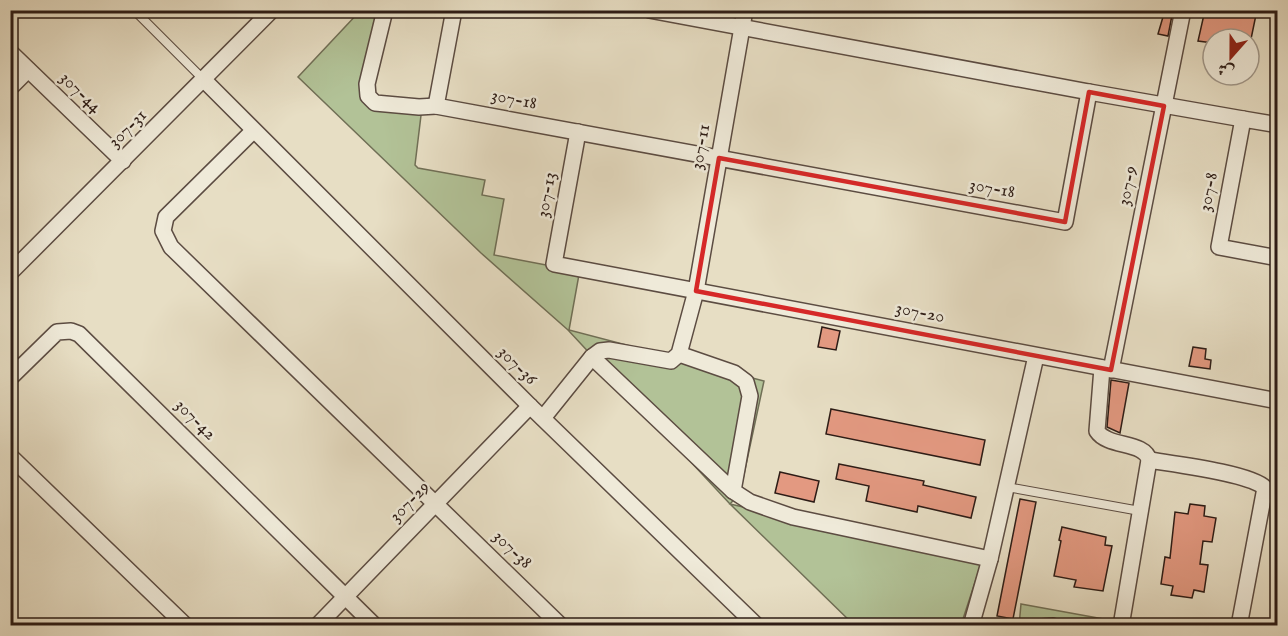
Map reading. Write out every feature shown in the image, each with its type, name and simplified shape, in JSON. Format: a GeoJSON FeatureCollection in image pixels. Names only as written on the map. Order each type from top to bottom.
{"type":"FeatureCollection","features":[{"type":"Feature","properties":{"kind":"street","name":"307-31"},"geometry":{"type":"LineString","coordinates":[[10,273],[272,10]]}},
{"type":"Feature","properties":{"kind":"street","name":"307-18"},"geometry":{"type":"LineString","coordinates":[[385,10],[367,84],[368,96],[375,103],[419,107],[436,106],[1065,222],[1089,92]]}},
{"type":"Feature","properties":{"kind":"street"},"geometry":{"type":"LineString","coordinates":[[436,106],[454,10]]}},
{"type":"Feature","properties":{"kind":"street"},"geometry":{"type":"LineString","coordinates":[[649,10],[1164,106],[1278,125]]}},
{"type":"Feature","properties":{"kind":"street","name":"307-11"},"geometry":{"type":"LineString","coordinates":[[679,354],[696,291],[745,10]]}},
{"type":"Feature","properties":{"kind":"street","name":"307-9"},"geometry":{"type":"LineString","coordinates":[[1149,460],[1148,454],[1142,450],[1106,439],[1097,431],[1106,369],[1183,10]]}},
{"type":"Feature","properties":{"kind":"street","name":"307-44"},"geometry":{"type":"LineString","coordinates":[[10,52],[123,161]]}},
{"type":"Feature","properties":{"kind":"street"},"geometry":{"type":"LineString","coordinates":[[10,88],[28,70]]}},
{"type":"Feature","properties":{"kind":"street","name":"307-36"},"geometry":{"type":"LineString","coordinates":[[204,80],[530,406],[757,626]]}},
{"type":"Feature","properties":{"kind":"street","name":"307-8"},"geometry":{"type":"LineString","coordinates":[[1243,119],[1219,247],[1278,258]]}},
{"type":"Feature","properties":{"kind":"street"},"geometry":{"type":"LineString","coordinates":[[253,131],[166,217],[163,231],[171,247],[436,503]]}},
{"type":"Feature","properties":{"kind":"street","name":"307-13"},"geometry":{"type":"LineString","coordinates":[[554,264],[578,132]]}},
{"type":"Feature","properties":{"kind":"street","name":"307-20"},"geometry":{"type":"LineString","coordinates":[[554,264],[1278,401]]}},
{"type":"Feature","properties":{"kind":"street","name":"307-42"},"geometry":{"type":"LineString","coordinates":[[10,378],[57,332],[71,331],[79,334],[346,597]]}},
{"type":"Feature","properties":{"kind":"street"},"geometry":{"type":"LineString","coordinates":[[543,418],[592,357],[600,351],[609,350],[671,361],[679,354],[734,373],[747,382],[750,396],[733,491]]}},
{"type":"Feature","properties":{"kind":"street"},"geometry":{"type":"LineString","coordinates":[[971,626],[990,559],[1036,356]]}},
{"type":"Feature","properties":{"kind":"street"},"geometry":{"type":"LineString","coordinates":[[592,357],[733,491],[750,502],[793,517],[990,559]]}},
{"type":"Feature","properties":{"kind":"street","name":"307-29"},"geometry":{"type":"LineString","coordinates":[[317,626],[530,406]]}},
{"type":"Feature","properties":{"kind":"street"},"geometry":{"type":"LineString","coordinates":[[10,456],[186,626]]}},
{"type":"Feature","properties":{"kind":"street"},"geometry":{"type":"LineString","coordinates":[[1121,626],[1149,460],[1238,477],[1271,489],[1239,626]]}},
{"type":"Feature","properties":{"kind":"street","name":"307-38"},"geometry":{"type":"LineString","coordinates":[[436,503],[561,626]]}},
{"type":"Feature","properties":{"kind":"street"},"geometry":{"type":"LineString","coordinates":[[346,597],[375,626]]}},
{"type":"Feature","properties":{"kind":"lane"},"geometry":{"type":"LineString","coordinates":[[136,11],[204,80]]}},
{"type":"Feature","properties":{"kind":"lane"},"geometry":{"type":"LineString","coordinates":[[1007,487],[1140,511]]}},
{"type":"Feature","properties":{"kind":"lane"},"geometry":{"type":"LineString","coordinates":[[1006,626],[1053,622],[1064,626]]}},
{"type":"Feature","properties":{"kind":"highlighted area"},"geometry":{"type":"Polygon","coordinates":[[[1089,92],[1164,106],[1111,370],[696,291],[719,158],[1065,222],[1089,92]]]}},
{"type":"Feature","properties":{"kind":"green space"},"geometry":{"type":"Polygon","coordinates":[[[360,11],[385,11],[368,96],[422,107],[415,165],[418,168],[485,180],[482,195],[504,199],[494,255],[580,269],[569,330],[764,381],[740,493],[730,504],[568,330],[481,253],[298,77],[360,11]]]}},
{"type":"Feature","properties":{"kind":"green space"},"geometry":{"type":"Polygon","coordinates":[[[730,504],[982,561],[961,625],[854,625],[730,504]]]}},
{"type":"Feature","properties":{"kind":"green space"},"geometry":{"type":"Polygon","coordinates":[[[1021,604],[1109,620],[1129,625],[1019,626],[1021,604]]]}},
{"type":"Feature","properties":{"kind":"building"},"geometry":{"type":"Polygon","coordinates":[[[1165,10],[1173,10],[1168,36],[1158,34],[1165,10]]]}},
{"type":"Feature","properties":{"kind":"building"},"geometry":{"type":"Polygon","coordinates":[[[1205,10],[1257,10],[1253,27],[1201,27],[1205,10]]]}},
{"type":"Feature","properties":{"kind":"building"},"geometry":{"type":"Polygon","coordinates":[[[822,327],[840,331],[836,350],[818,347],[822,327]]]}},
{"type":"Feature","properties":{"kind":"building"},"geometry":{"type":"Polygon","coordinates":[[[1193,347],[1206,349],[1205,359],[1211,360],[1210,369],[1189,366],[1193,347]]]}},
{"type":"Feature","properties":{"kind":"building"},"geometry":{"type":"Polygon","coordinates":[[[1111,380],[1129,383],[1120,433],[1107,427],[1111,380]]]}},
{"type":"Feature","properties":{"kind":"building"},"geometry":{"type":"Polygon","coordinates":[[[831,409],[985,440],[980,465],[826,434],[831,409]]]}},
{"type":"Feature","properties":{"kind":"building"},"geometry":{"type":"Polygon","coordinates":[[[839,464],[924,481],[923,485],[976,497],[971,518],[918,506],[917,512],[866,501],[869,486],[836,479],[839,464]]]}},
{"type":"Feature","properties":{"kind":"building"},"geometry":{"type":"Polygon","coordinates":[[[780,472],[819,481],[814,502],[775,493],[780,472]]]}},
{"type":"Feature","properties":{"kind":"building"},"geometry":{"type":"Polygon","coordinates":[[[1020,499],[1036,502],[1013,619],[997,616],[1020,499]]]}},
{"type":"Feature","properties":{"kind":"building"},"geometry":{"type":"Polygon","coordinates":[[[1190,504],[1205,506],[1204,516],[1216,518],[1212,542],[1203,541],[1200,564],[1208,565],[1204,592],[1194,590],[1192,598],[1171,595],[1173,586],[1161,584],[1165,557],[1170,558],[1175,512],[1188,514],[1190,504]]]}},
{"type":"Feature","properties":{"kind":"building"},"geometry":{"type":"Polygon","coordinates":[[[1062,527],[1106,537],[1105,545],[1112,546],[1103,591],[1074,587],[1076,580],[1054,576],[1062,527]]]}}]}
